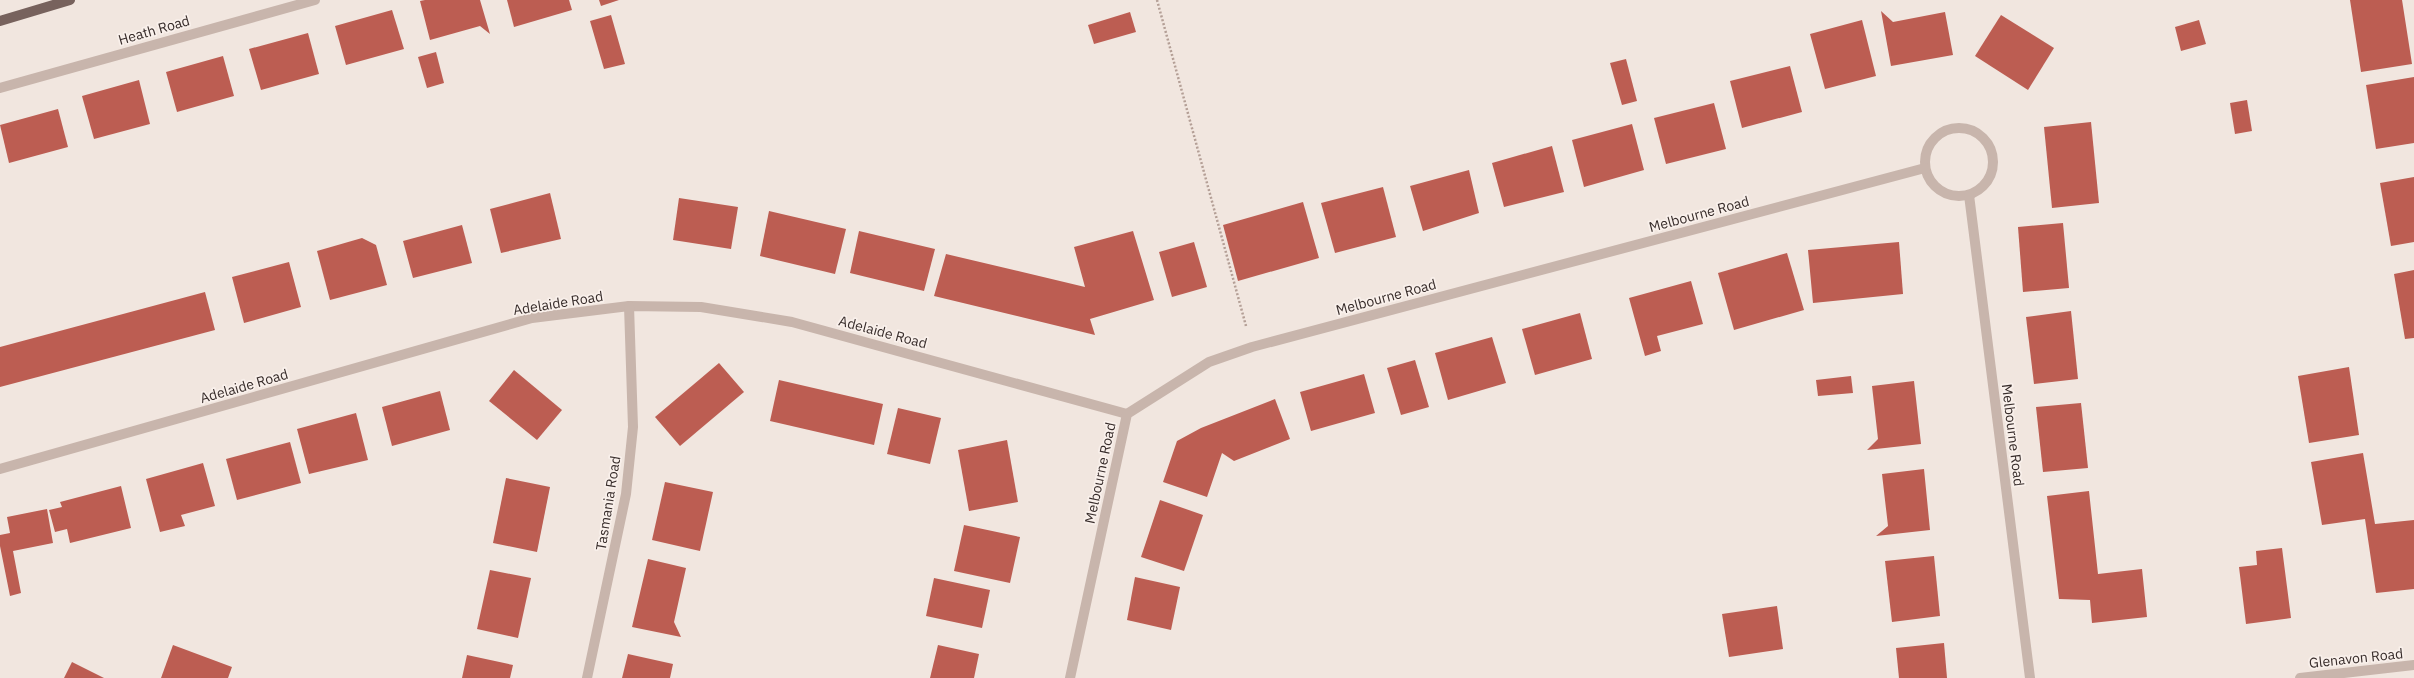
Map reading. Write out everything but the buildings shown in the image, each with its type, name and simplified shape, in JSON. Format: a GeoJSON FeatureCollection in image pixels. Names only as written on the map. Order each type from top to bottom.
{"type":"FeatureCollection","features":[{"type":"Feature","properties":{"kind":"main road"},"geometry":{"type":"LineString","coordinates":[[0,20],[54,3],[70,0]]}},
{"type":"Feature","properties":{"kind":"street","name":"Heath Road"},"geometry":{"type":"LineString","coordinates":[[0,88],[315,0]]}},
{"type":"Feature","properties":{"kind":"street"},"geometry":{"type":"LineString","coordinates":[[1954,128],[1966,129],[1976,133],[1984,140],[1990,150],[1991,172],[1987,181],[1969,194],[1958,196],[1946,194],[1936,188],[1929,179],[1925,168],[1925,157],[1935,138],[1954,128]]}},
{"type":"Feature","properties":{"kind":"street","name":"Melbourne Road"},"geometry":{"type":"LineString","coordinates":[[1070,678],[1127,414],[1209,362],[1252,347],[1925,168]]}},
{"type":"Feature","properties":{"kind":"street","name":"Melbourne Road"},"geometry":{"type":"LineString","coordinates":[[1969,194],[2030,678]]}},
{"type":"Feature","properties":{"kind":"street","name":"Adelaide Road"},"geometry":{"type":"LineString","coordinates":[[0,469],[532,318],[629,306],[701,307],[792,322],[1127,414]]}},
{"type":"Feature","properties":{"kind":"street","name":"Tasmania Road"},"geometry":{"type":"LineString","coordinates":[[587,678],[626,494],[633,427],[629,306]]}},
{"type":"Feature","properties":{"kind":"street","name":"Glenavon Road"},"geometry":{"type":"LineString","coordinates":[[2300,678],[2414,665]]}},
{"type":"Feature","properties":{"kind":"path"},"geometry":{"type":"LineString","coordinates":[[1157,0],[1252,347]]}}]}
